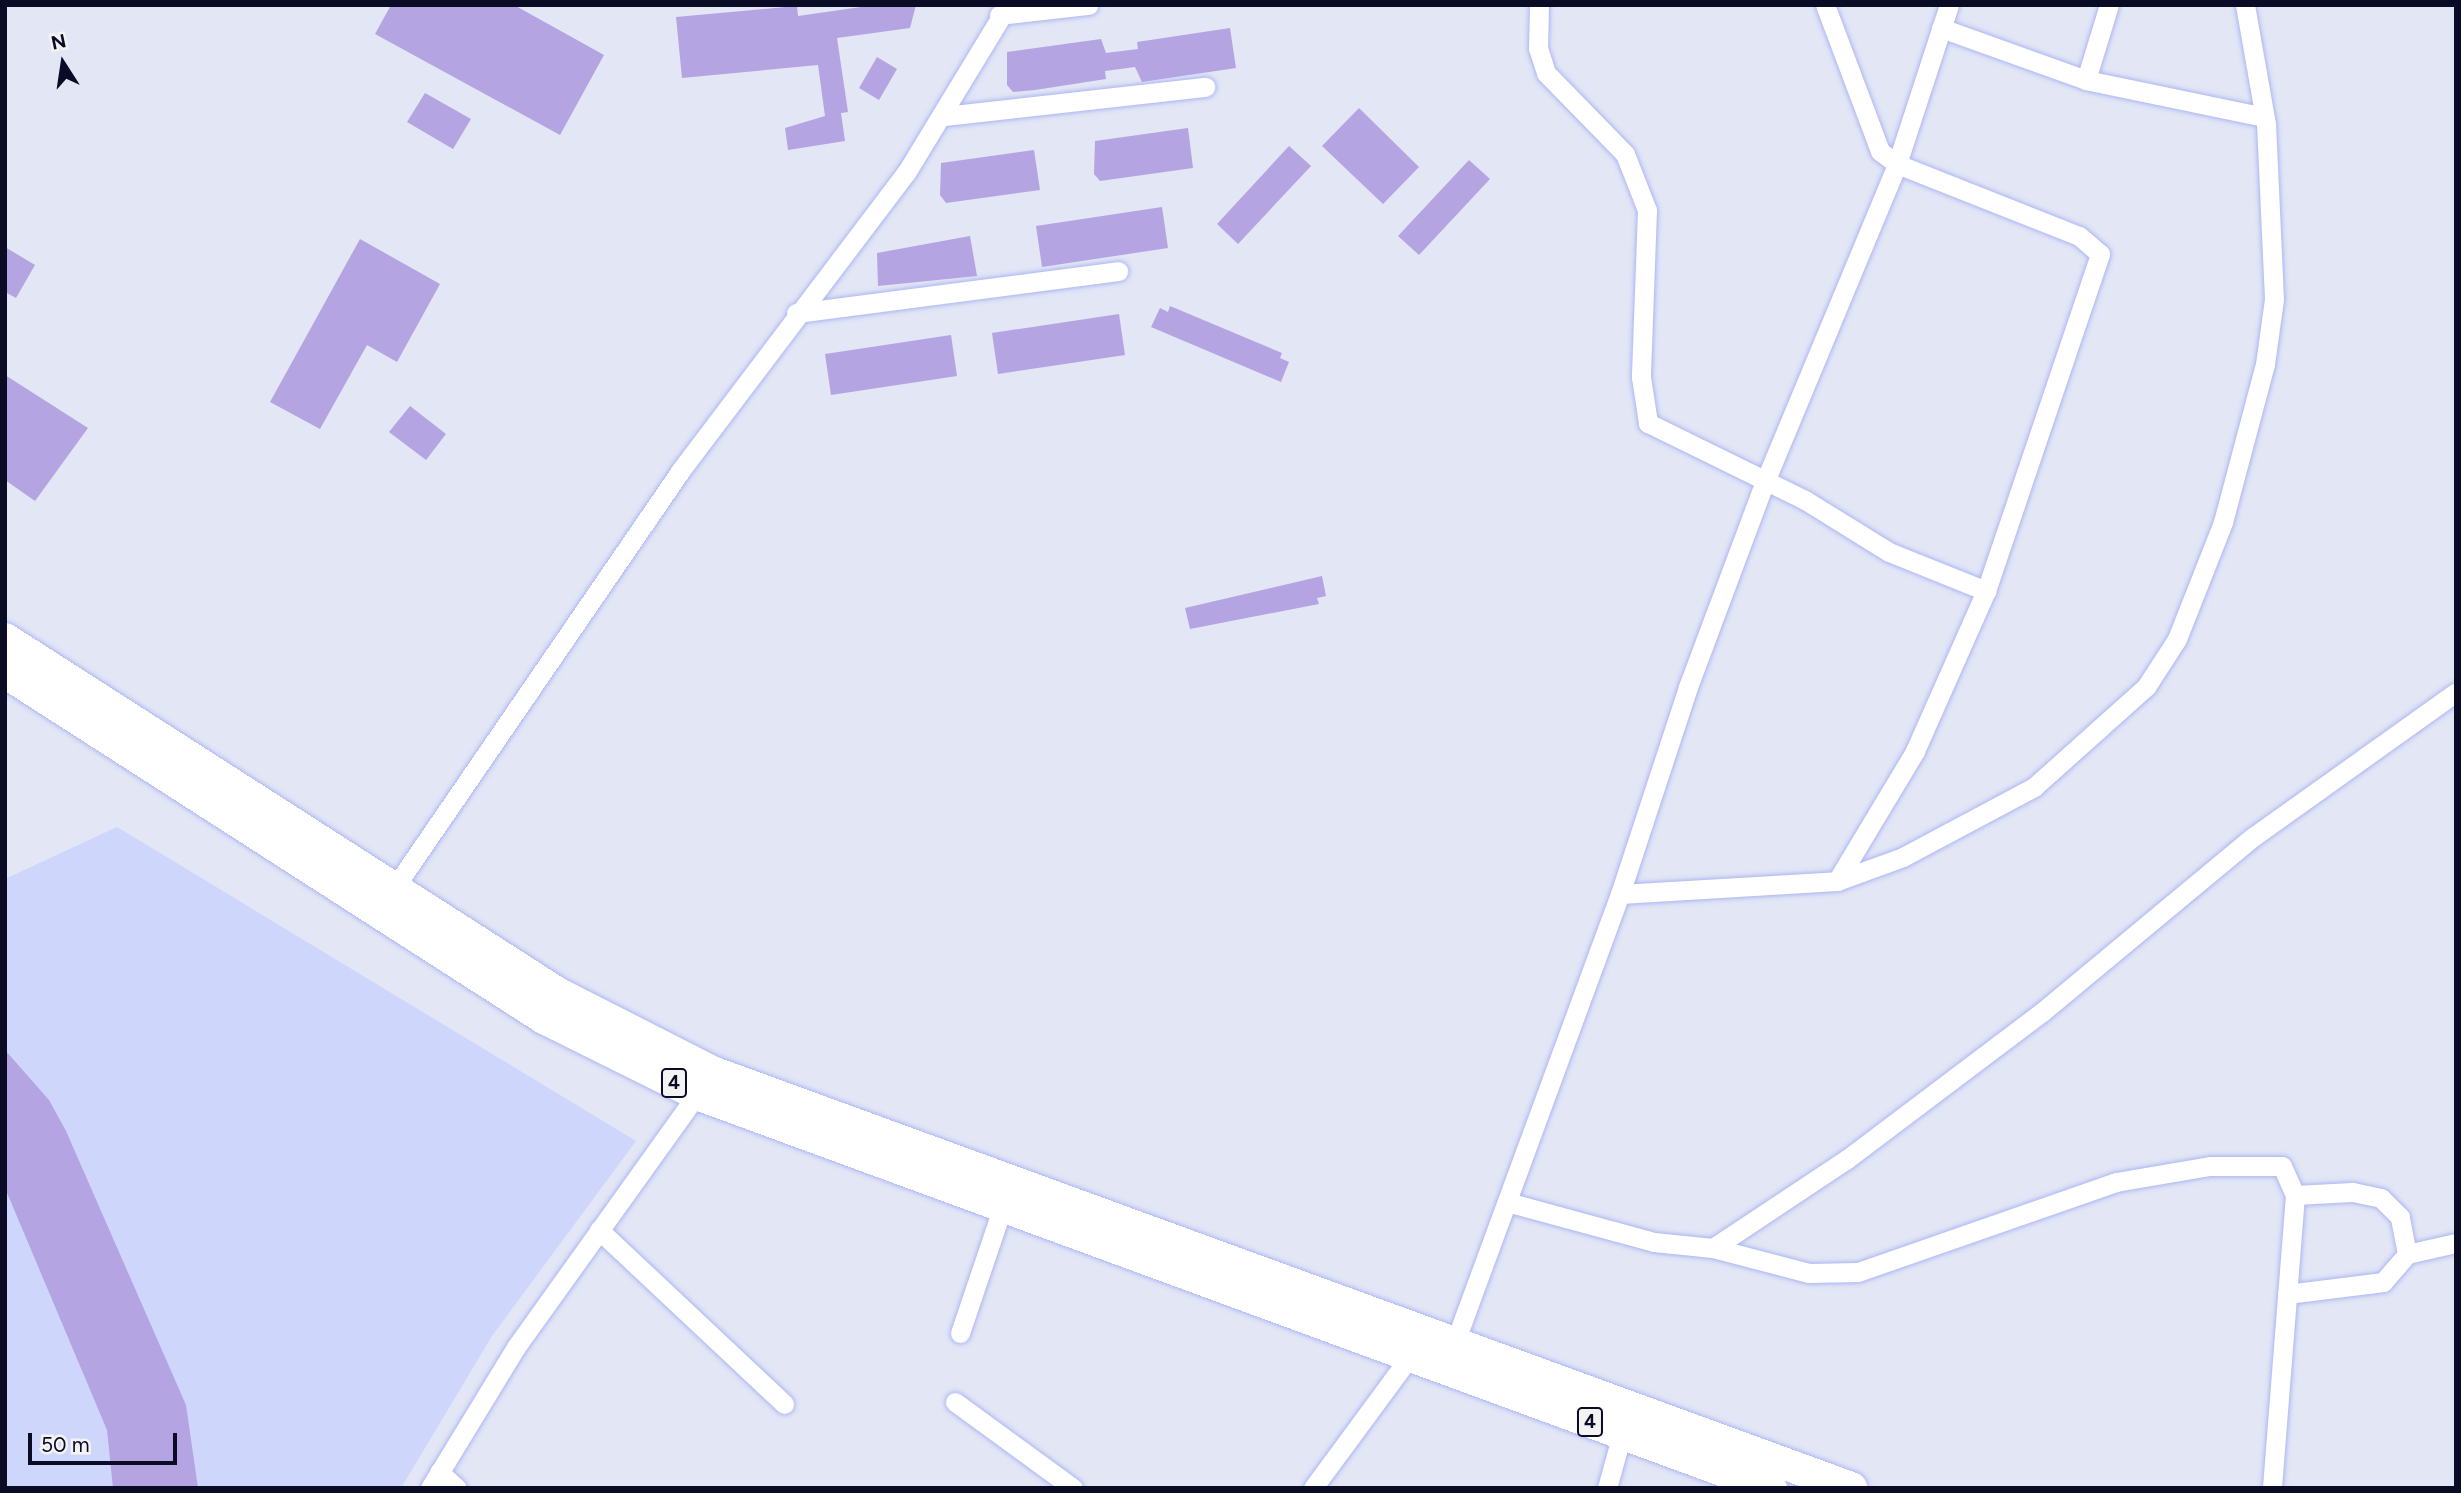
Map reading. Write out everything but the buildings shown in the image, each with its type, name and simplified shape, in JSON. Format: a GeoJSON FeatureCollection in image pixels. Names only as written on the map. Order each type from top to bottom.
{"type":"FeatureCollection","features":[{"type":"Feature","properties":{"kind":"main road"},"geometry":{"type":"LineString","coordinates":[[5,639],[385,900],[557,993],[712,1072],[1450,1358],[1851,1488]]}},
{"type":"Feature","properties":{"kind":"main road","name":"4"},"geometry":{"type":"LineString","coordinates":[[5,672],[385,900],[544,1018],[697,1094],[1409,1358],[1450,1358],[1622,1434],[1771,1488]]}},
{"type":"Feature","properties":{"kind":"street"},"geometry":{"type":"LineString","coordinates":[[385,900],[796,313],[945,116],[1004,10],[1088,5]]}},
{"type":"Feature","properties":{"kind":"street"},"geometry":{"type":"LineString","coordinates":[[1539,5],[1538,48],[1546,73],[1625,154],[1647,210],[1641,377],[1648,423],[1763,484],[1805,500],[1889,552],[1986,591]]}},
{"type":"Feature","properties":{"kind":"street"},"geometry":{"type":"LineString","coordinates":[[1825,5],[1876,143],[1897,164],[2079,236],[2100,254],[1986,591],[1915,751],[1836,881]]}},
{"type":"Feature","properties":{"kind":"street"},"geometry":{"type":"LineString","coordinates":[[1450,1358],[1620,894],[1763,484],[1897,164],[1949,5]]}},
{"type":"Feature","properties":{"kind":"street"},"geometry":{"type":"LineString","coordinates":[[2086,80],[2109,5]]}},
{"type":"Feature","properties":{"kind":"street"},"geometry":{"type":"LineString","coordinates":[[1620,894],[1836,881],[1946,837],[2034,787],[2146,687],[2178,639],[2223,522],[2264,364],[2274,299],[2275,221],[2264,117],[2245,5]]}},
{"type":"Feature","properties":{"kind":"street"},"geometry":{"type":"LineString","coordinates":[[1941,28],[2086,80],[2264,117]]}},
{"type":"Feature","properties":{"kind":"street"},"geometry":{"type":"LineString","coordinates":[[945,116],[1205,87]]}},
{"type":"Feature","properties":{"kind":"street"},"geometry":{"type":"LineString","coordinates":[[796,313],[1118,271]]}},
{"type":"Feature","properties":{"kind":"street"},"geometry":{"type":"LineString","coordinates":[[1713,1248],[1858,1151],[2042,1012],[2253,837],[2454,692]]}},
{"type":"Feature","properties":{"kind":"street"},"geometry":{"type":"LineString","coordinates":[[457,1488],[434,1480],[516,1347],[697,1094]]}},
{"type":"Feature","properties":{"kind":"street"},"geometry":{"type":"LineString","coordinates":[[1507,1202],[1654,1242],[1713,1248],[1809,1273],[1858,1272],[2165,1171],[2282,1166],[2295,1195],[2272,1488]]}},
{"type":"Feature","properties":{"kind":"street"},"geometry":{"type":"LineString","coordinates":[[2295,1195],[2352,1192],[2381,1198],[2400,1217],[2407,1254]]}},
{"type":"Feature","properties":{"kind":"street"},"geometry":{"type":"LineString","coordinates":[[960,1333],[1003,1206]]}},
{"type":"Feature","properties":{"kind":"street"},"geometry":{"type":"LineString","coordinates":[[599,1230],[784,1404]]}},
{"type":"Feature","properties":{"kind":"street"},"geometry":{"type":"LineString","coordinates":[[2287,1294],[2383,1282],[2407,1254],[2456,1243]]}},
{"type":"Feature","properties":{"kind":"street"},"geometry":{"type":"LineString","coordinates":[[1313,1488],[1409,1358]]}},
{"type":"Feature","properties":{"kind":"street"},"geometry":{"type":"LineString","coordinates":[[955,1402],[1073,1488]]}},
{"type":"Feature","properties":{"kind":"street"},"geometry":{"type":"LineString","coordinates":[[1607,1487],[1622,1434]]}},
{"type":"Feature","properties":{"kind":"shaded area"},"geometry":{"type":"Polygon","coordinates":[[[117,827],[636,1141],[492,1336],[401,1488],[5,1488],[5,879],[117,827]]]}}]}
